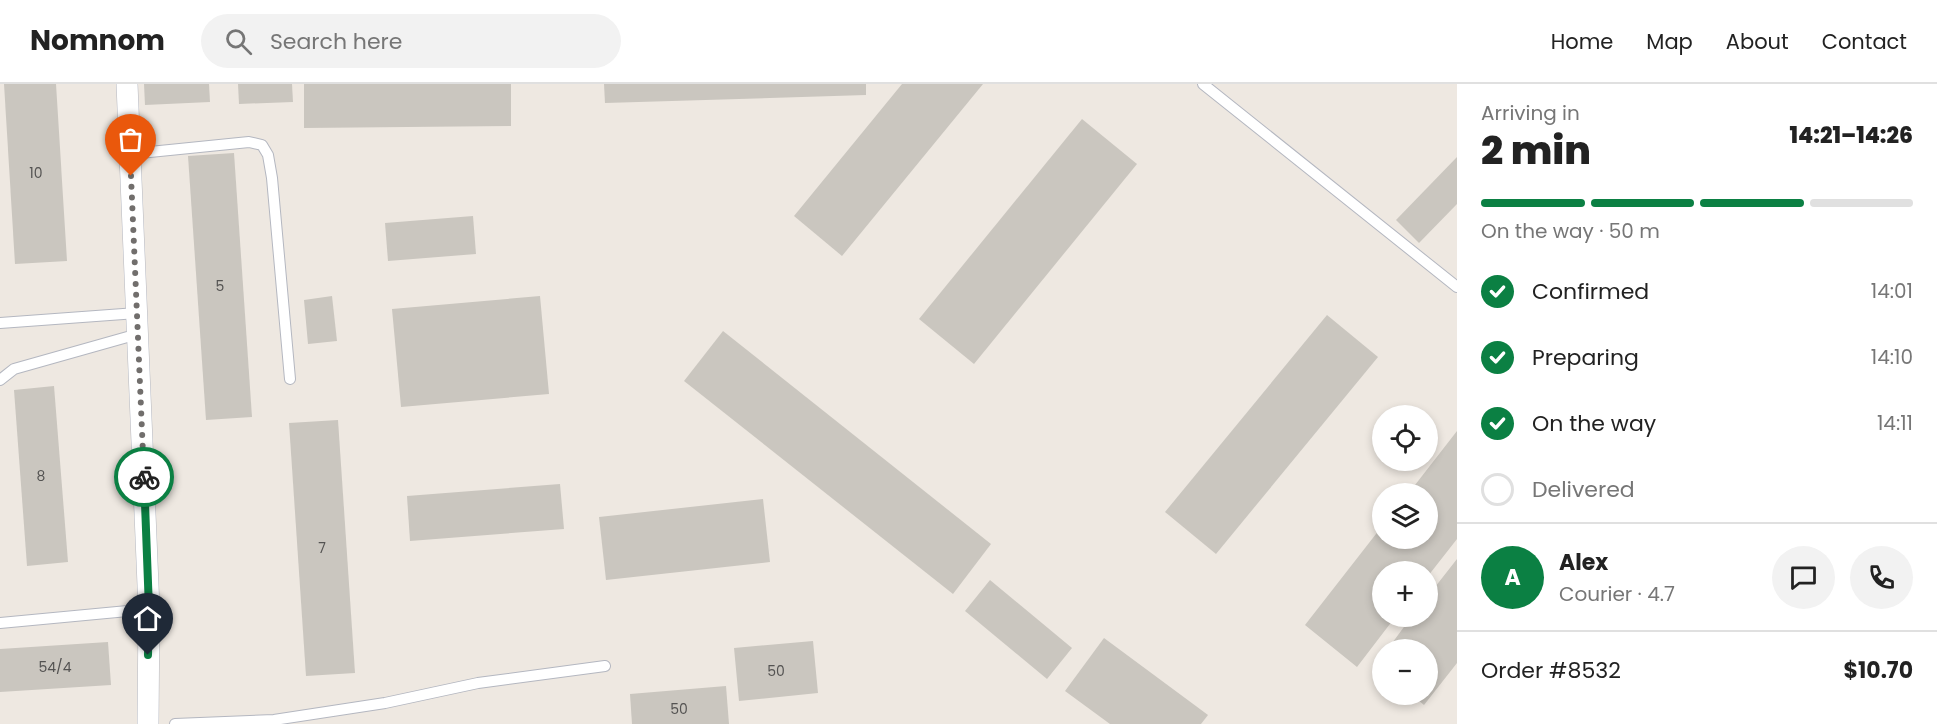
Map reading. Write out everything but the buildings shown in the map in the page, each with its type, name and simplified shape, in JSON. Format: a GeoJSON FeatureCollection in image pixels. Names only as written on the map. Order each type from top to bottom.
{"type":"FeatureCollection","features":[{"type":"Feature","properties":{"kind":"street"},"geometry":{"type":"LineString","coordinates":[[127,84],[149,609],[148,724]]}},
{"type":"Feature","properties":{"kind":"lane"},"geometry":{"type":"LineString","coordinates":[[1203,84],[1457,287]]}},
{"type":"Feature","properties":{"kind":"lane"},"geometry":{"type":"LineString","coordinates":[[130,154],[249,142],[262,144],[268,155],[272,178],[290,379]]}},
{"type":"Feature","properties":{"kind":"lane"},"geometry":{"type":"LineString","coordinates":[[0,323],[137,324]]}},
{"type":"Feature","properties":{"kind":"lane"},"geometry":{"type":"LineString","coordinates":[[0,380],[14,369],[137,324]]}},
{"type":"Feature","properties":{"kind":"lane"},"geometry":{"type":"LineString","coordinates":[[0,623],[149,609]]}},
{"type":"Feature","properties":{"kind":"lane"},"geometry":{"type":"LineString","coordinates":[[175,724],[274,720],[385,703],[478,683],[606,666]]}},
{"type":"Feature","properties":{"kind":"way so far"},"geometry":{"type":"LineString","coordinates":[[131,176],[144,477]]}},
{"type":"Feature","properties":{"kind":"route"},"geometry":{"type":"LineString","coordinates":[[144,477],[149,609],[148,655]]}}]}
